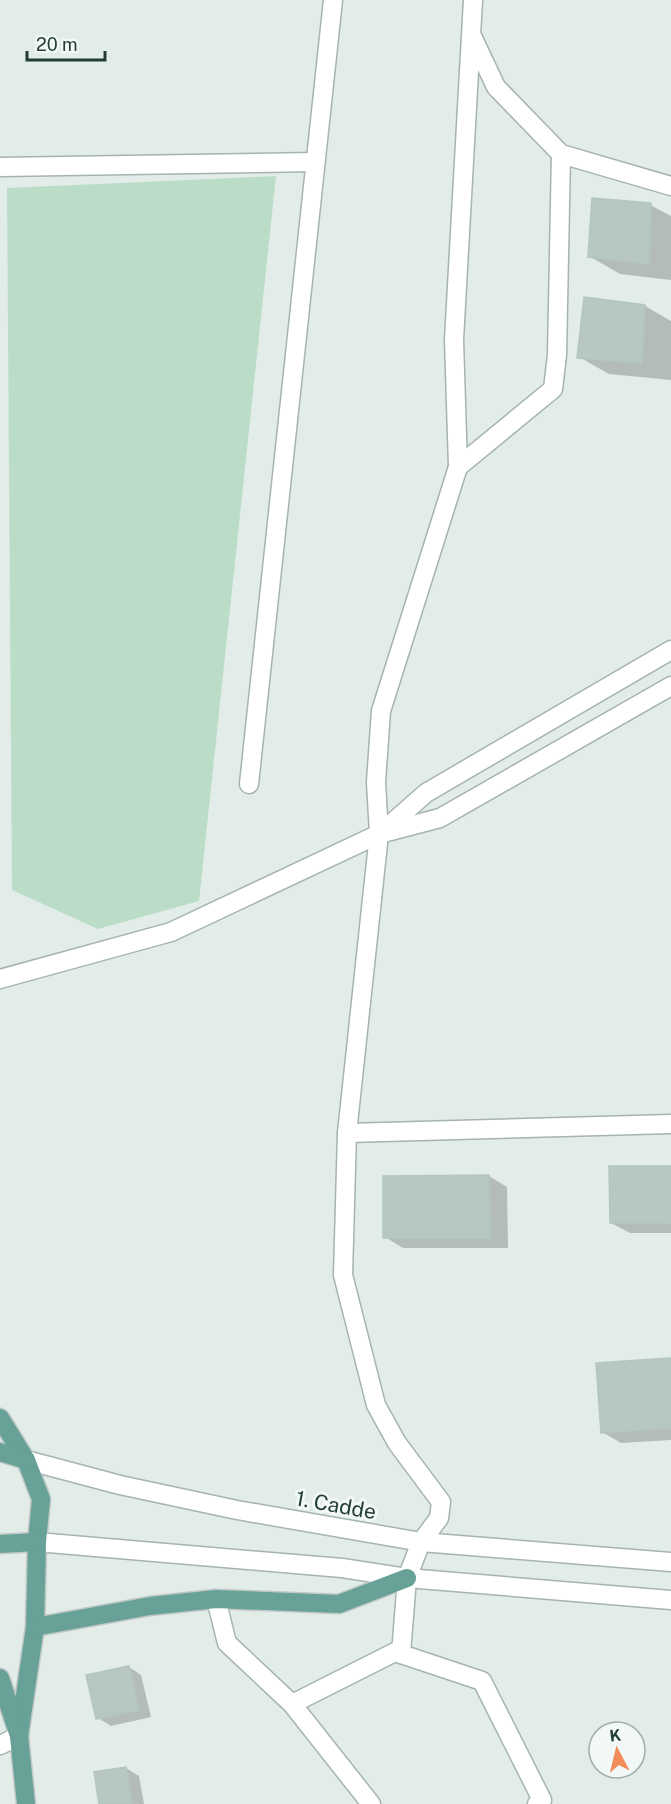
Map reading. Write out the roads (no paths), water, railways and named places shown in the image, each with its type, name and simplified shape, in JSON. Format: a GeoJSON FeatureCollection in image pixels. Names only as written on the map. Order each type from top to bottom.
{"type":"FeatureCollection","features":[{"type":"Feature","properties":{"kind":"main road"},"geometry":{"type":"LineString","coordinates":[[0,1418],[26,1460],[41,1499],[37,1542],[35,1627],[19,1736]]}},
{"type":"Feature","properties":{"kind":"main road","name":"1. Cadde"},"geometry":{"type":"LineString","coordinates":[[0,1452],[26,1460]]}},
{"type":"Feature","properties":{"kind":"main road"},"geometry":{"type":"LineString","coordinates":[[0,1544],[37,1542]]}},
{"type":"Feature","properties":{"kind":"main road"},"geometry":{"type":"LineString","coordinates":[[35,1627],[150,1606],[216,1599],[339,1604],[407,1578]]}},
{"type":"Feature","properties":{"kind":"main road"},"geometry":{"type":"LineString","coordinates":[[0,1678],[19,1736],[26,1804]]}},
{"type":"Feature","properties":{"kind":"street"},"geometry":{"type":"LineString","coordinates":[[249,784],[333,0]]}},
{"type":"Feature","properties":{"kind":"street"},"geometry":{"type":"LineString","coordinates":[[401,1654],[407,1578],[421,1542],[439,1518],[441,1502],[398,1443],[376,1405],[343,1275],[347,1133],[379,834],[376,782],[381,711],[458,467],[454,340],[473,0]]}},
{"type":"Feature","properties":{"kind":"street"},"geometry":{"type":"LineString","coordinates":[[471,34],[496,87],[561,154],[671,186]]}},
{"type":"Feature","properties":{"kind":"street"},"geometry":{"type":"LineString","coordinates":[[458,467],[553,389],[558,355],[561,154]]}},
{"type":"Feature","properties":{"kind":"street"},"geometry":{"type":"LineString","coordinates":[[0,167],[315,162]]}},
{"type":"Feature","properties":{"kind":"street"},"geometry":{"type":"LineString","coordinates":[[379,834],[426,793],[671,650]]}},
{"type":"Feature","properties":{"kind":"street"},"geometry":{"type":"LineString","coordinates":[[0,979],[171,932],[379,834],[440,818],[671,686]]}},
{"type":"Feature","properties":{"kind":"street"},"geometry":{"type":"LineString","coordinates":[[347,1133],[671,1124]]}},
{"type":"Feature","properties":{"kind":"street","name":"1. Cadde"},"geometry":{"type":"LineString","coordinates":[[26,1460],[120,1485],[237,1510],[421,1542],[671,1562]]}},
{"type":"Feature","properties":{"kind":"street"},"geometry":{"type":"LineString","coordinates":[[37,1542],[342,1568],[407,1578],[671,1600]]}},
{"type":"Feature","properties":{"kind":"street"},"geometry":{"type":"LineString","coordinates":[[216,1599],[227,1643],[292,1704],[371,1804]]}},
{"type":"Feature","properties":{"kind":"street"},"geometry":{"type":"LineString","coordinates":[[292,1704],[394,1652],[482,1681],[542,1800],[537,1804]]}},
{"type":"Feature","properties":{"kind":"street"},"geometry":{"type":"LineString","coordinates":[[0,1745],[19,1736]]}}]}
